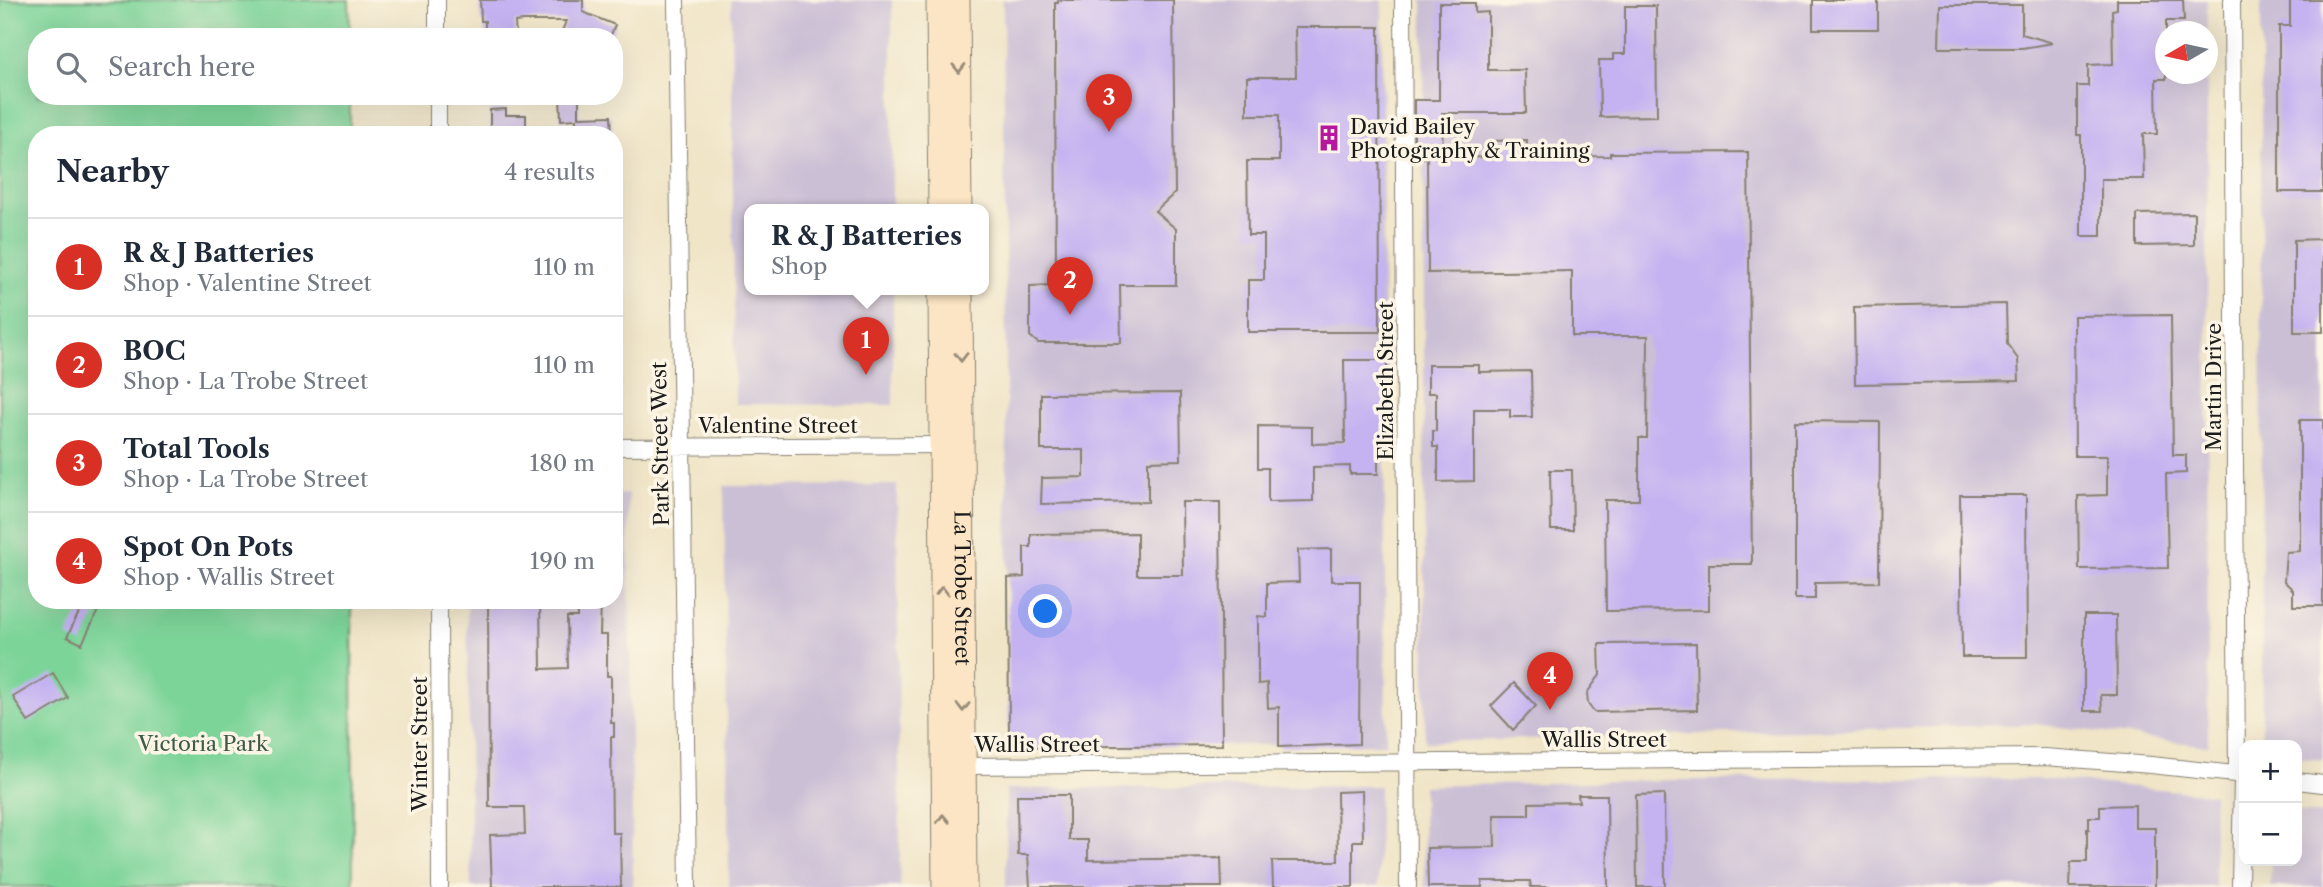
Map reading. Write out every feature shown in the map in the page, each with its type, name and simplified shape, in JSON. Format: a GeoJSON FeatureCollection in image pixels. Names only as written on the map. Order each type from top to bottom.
{"type":"FeatureCollection","features":[{"type":"Feature","properties":{"kind":"main road"},"geometry":{"type":"LineString","coordinates":[[938,0],[940,204]]}},
{"type":"Feature","properties":{"kind":"main road"},"geometry":{"type":"LineString","coordinates":[[958,0],[960,204]]}},
{"type":"Feature","properties":{"kind":"main road","name":"La Trobe Street"},"geometry":{"type":"LineString","coordinates":[[940,295],[952,445]]}},
{"type":"Feature","properties":{"kind":"main road","name":"La Trobe Street"},"geometry":{"type":"LineString","coordinates":[[944,887],[953,766],[952,445],[961,295]]}},
{"type":"Feature","properties":{"kind":"main road","name":"La Trobe Street"},"geometry":{"type":"LineString","coordinates":[[953,766],[965,887]]}},
{"type":"Feature","properties":{"kind":"street"},"geometry":{"type":"LineString","coordinates":[[437,0],[438,28]]}},
{"type":"Feature","properties":{"kind":"street","name":"Park Street West"},"geometry":{"type":"LineString","coordinates":[[676,0],[688,887]]}},
{"type":"Feature","properties":{"kind":"street","name":"Elizabeth Street"},"geometry":{"type":"LineString","coordinates":[[1403,0],[1408,887]]}},
{"type":"Feature","properties":{"kind":"street","name":"Martin Drive"},"geometry":{"type":"LineString","coordinates":[[2232,0],[2241,740]]}},
{"type":"Feature","properties":{"kind":"street"},"geometry":{"type":"LineString","coordinates":[[438,105],[438,126]]}},
{"type":"Feature","properties":{"kind":"street","name":"Valentine Street"},"geometry":{"type":"LineString","coordinates":[[623,447],[952,445]]}},
{"type":"Feature","properties":{"kind":"street","name":"Winter Street"},"geometry":{"type":"LineString","coordinates":[[439,609],[440,887]]}},
{"type":"Feature","properties":{"kind":"street","name":"Wallis Street"},"geometry":{"type":"LineString","coordinates":[[953,766],[2045,757],[2239,775]]}},
{"type":"Feature","properties":{"kind":"street"},"geometry":{"type":"LineString","coordinates":[[2302,782],[2323,784]]}},
{"type":"Feature","properties":{"kind":"street","name":"Martin Drive"},"geometry":{"type":"LineString","coordinates":[[2240,887],[2241,803]]}},
{"type":"Feature","properties":{"kind":"shaded area"},"geometry":{"type":"Polygon","coordinates":[[[731,0],[892,0],[892,204],[744,204],[744,295],[893,295],[893,405],[735,404],[731,0]]]}},
{"type":"Feature","properties":{"kind":"shaded area"},"geometry":{"type":"Polygon","coordinates":[[[1003,0],[1382,0],[1386,744],[1009,747],[1003,0]]]}},
{"type":"Feature","properties":{"kind":"shaded area"},"geometry":{"type":"Polygon","coordinates":[[[1423,0],[2207,0],[2207,21],[2155,21],[2155,84],[2207,84],[2208,746],[2036,724],[1425,742],[1423,0]]]}},
{"type":"Feature","properties":{"kind":"shaded area"},"geometry":{"type":"Polygon","coordinates":[[[2261,0],[2323,0],[2323,760],[2302,758],[2302,740],[2262,740],[2261,0]]]}},
{"type":"Feature","properties":{"kind":"shaded area"},"geometry":{"type":"Polygon","coordinates":[[[897,485],[900,887],[729,887],[724,486],[897,485]]]}},
{"type":"Feature","properties":{"kind":"shaded area"},"geometry":{"type":"Polygon","coordinates":[[[623,494],[628,494],[633,887],[471,887],[467,609],[623,609],[623,494]]]}},
{"type":"Feature","properties":{"kind":"shaded area"},"geometry":{"type":"Polygon","coordinates":[[[2049,779],[2213,794],[2215,887],[1424,887],[1423,786],[1671,780],[2049,779]]]}},
{"type":"Feature","properties":{"kind":"shaded area"},"geometry":{"type":"Polygon","coordinates":[[[1379,786],[1378,887],[1006,887],[1006,789],[1379,786]]]}},
{"type":"Feature","properties":{"kind":"shaded area"},"geometry":{"type":"Polygon","coordinates":[[[2302,812],[2323,815],[2323,887],[2270,887],[2271,866],[2302,866],[2302,812]]]}},
{"type":"Feature","properties":{"kind":"green space","name":"Victoria Park"},"geometry":{"type":"Polygon","coordinates":[[[0,0],[349,0],[350,28],[28,28],[28,105],[350,105],[350,126],[28,126],[28,609],[352,609],[353,887],[0,887],[0,0]]]}},
{"type":"Feature","properties":{"kind":"building"},"geometry":{"type":"Polygon","coordinates":[[[480,0],[583,0],[583,12],[615,25],[614,28],[563,28],[566,21],[523,21],[515,22],[515,28],[485,28],[485,21],[481,21],[480,0]]]}},
{"type":"Feature","properties":{"kind":"building"},"geometry":{"type":"Polygon","coordinates":[[[1058,0],[1173,0],[1175,193],[1155,211],[1176,229],[1176,285],[1120,285],[1121,343],[1038,343],[1030,336],[1030,286],[1056,285],[1055,3],[1058,3],[1058,0]]]}},
{"type":"Feature","properties":{"kind":"building"},"geometry":{"type":"Polygon","coordinates":[[[1813,0],[1878,0],[1878,29],[1813,29],[1813,0]]]}},
{"type":"Feature","properties":{"kind":"building"},"geometry":{"type":"Polygon","coordinates":[[[2117,0],[2183,0],[2184,21],[2155,21],[2157,134],[2143,134],[2144,179],[2101,179],[2101,236],[2081,236],[2081,135],[2077,135],[2077,86],[2088,86],[2088,65],[2113,64],[2112,10],[2117,9],[2117,0]]]}},
{"type":"Feature","properties":{"kind":"building"},"geometry":{"type":"Polygon","coordinates":[[[2290,0],[2323,0],[2323,192],[2279,192],[2279,26],[2290,26],[2290,0]]]}},
{"type":"Feature","properties":{"kind":"building"},"geometry":{"type":"Polygon","coordinates":[[[1439,3],[1475,3],[1475,13],[1488,12],[1488,70],[1525,70],[1526,113],[1442,113],[1443,158],[1491,157],[1491,141],[1527,140],[1527,157],[1610,156],[1610,153],[1748,152],[1752,564],[1709,564],[1709,610],[1606,611],[1605,500],[1639,500],[1639,438],[1647,438],[1648,336],[1572,336],[1572,271],[1428,273],[1427,158],[1414,158],[1414,100],[1439,100],[1439,3]]]}},
{"type":"Feature","properties":{"kind":"building"},"geometry":{"type":"Polygon","coordinates":[[[1940,5],[2022,5],[2022,34],[2053,43],[2022,48],[1939,48],[1940,5]]]}},
{"type":"Feature","properties":{"kind":"building"},"geometry":{"type":"Polygon","coordinates":[[[1625,6],[1656,6],[1657,116],[1600,117],[1599,60],[1613,60],[1613,54],[1625,54],[1625,6]]]}},
{"type":"Feature","properties":{"kind":"building"},"geometry":{"type":"Polygon","coordinates":[[[1295,27],[1379,27],[1380,332],[1248,332],[1248,280],[1264,280],[1264,235],[1248,235],[1247,161],[1279,161],[1279,115],[1247,115],[1247,77],[1296,77],[1295,27]]]}},
{"type":"Feature","properties":{"kind":"building"},"geometry":{"type":"Polygon","coordinates":[[[560,105],[579,105],[579,117],[611,116],[612,126],[576,126],[576,119],[561,120],[560,105]]]}},
{"type":"Feature","properties":{"kind":"building"},"geometry":{"type":"Polygon","coordinates":[[[506,109],[506,115],[526,115],[526,126],[490,126],[490,110],[506,109]]]}},
{"type":"Feature","properties":{"kind":"building"},"geometry":{"type":"Polygon","coordinates":[[[2194,213],[2194,245],[2137,246],[2137,214],[2194,213]]]}},
{"type":"Feature","properties":{"kind":"building"},"geometry":{"type":"Polygon","coordinates":[[[2323,239],[2323,332],[2294,332],[2294,240],[2323,239]]]}},
{"type":"Feature","properties":{"kind":"building"},"geometry":{"type":"Polygon","coordinates":[[[2006,304],[2007,344],[2018,359],[2019,381],[1855,384],[1854,307],[2006,304]]]}},
{"type":"Feature","properties":{"kind":"building"},"geometry":{"type":"Polygon","coordinates":[[[2171,315],[2173,455],[2186,455],[2186,473],[2166,474],[2168,568],[2079,569],[2078,496],[2107,495],[2107,456],[2075,456],[2074,316],[2171,315]]]}},
{"type":"Feature","properties":{"kind":"building"},"geometry":{"type":"Polygon","coordinates":[[[1344,360],[1387,360],[1387,441],[1378,442],[1378,474],[1350,474],[1350,466],[1313,467],[1313,501],[1268,502],[1268,468],[1258,468],[1258,426],[1312,427],[1312,444],[1345,443],[1344,360]]]}},
{"type":"Feature","properties":{"kind":"building"},"geometry":{"type":"Polygon","coordinates":[[[1428,365],[1479,365],[1479,372],[1531,371],[1532,417],[1510,417],[1510,409],[1474,409],[1474,481],[1438,482],[1438,447],[1433,447],[1433,431],[1436,431],[1436,393],[1428,393],[1428,365]]]}},
{"type":"Feature","properties":{"kind":"building"},"geometry":{"type":"Polygon","coordinates":[[[1180,393],[1181,460],[1148,461],[1148,502],[1041,504],[1042,478],[1084,477],[1084,450],[1041,450],[1041,394],[1180,393]]]}},
{"type":"Feature","properties":{"kind":"building"},"geometry":{"type":"Polygon","coordinates":[[[2300,420],[2323,420],[2323,606],[2293,606],[2293,590],[2284,581],[2286,552],[2300,551],[2300,420]]]}},
{"type":"Feature","properties":{"kind":"building"},"geometry":{"type":"Polygon","coordinates":[[[1795,421],[1880,422],[1879,582],[1815,583],[1815,599],[1795,599],[1795,421]]]}},
{"type":"Feature","properties":{"kind":"building"},"geometry":{"type":"Polygon","coordinates":[[[1550,470],[1572,470],[1573,530],[1551,530],[1550,470]]]}},
{"type":"Feature","properties":{"kind":"building"},"geometry":{"type":"Polygon","coordinates":[[[1960,495],[2026,495],[2027,657],[1962,657],[1960,495]]]}},
{"type":"Feature","properties":{"kind":"building"},"geometry":{"type":"Polygon","coordinates":[[[1182,502],[1220,502],[1222,745],[1016,747],[1009,736],[1008,578],[1024,577],[1024,547],[1031,547],[1031,534],[1137,533],[1137,575],[1183,575],[1182,502]]]}},
{"type":"Feature","properties":{"kind":"building"},"geometry":{"type":"Polygon","coordinates":[[[1331,549],[1331,581],[1360,581],[1359,744],[1279,747],[1279,707],[1268,708],[1267,683],[1258,684],[1258,616],[1267,617],[1267,583],[1299,582],[1298,550],[1331,549]]]}},
{"type":"Feature","properties":{"kind":"building"},"geometry":{"type":"Polygon","coordinates":[[[81,609],[99,609],[82,644],[67,637],[81,609]]]}},
{"type":"Feature","properties":{"kind":"building"},"geometry":{"type":"Polygon","coordinates":[[[488,609],[540,609],[541,669],[568,668],[567,617],[577,617],[577,609],[601,609],[600,635],[607,635],[607,676],[611,676],[611,723],[614,723],[614,737],[611,737],[612,833],[620,833],[621,887],[492,887],[490,835],[525,834],[524,807],[489,807],[488,609]]]}},
{"type":"Feature","properties":{"kind":"building"},"geometry":{"type":"Polygon","coordinates":[[[2084,615],[2116,615],[2117,695],[2101,695],[2102,711],[2084,711],[2084,615]]]}},
{"type":"Feature","properties":{"kind":"building"},"geometry":{"type":"Polygon","coordinates":[[[1696,643],[1697,710],[1594,712],[1588,704],[1587,693],[1600,675],[1599,644],[1696,643]]]}},
{"type":"Feature","properties":{"kind":"building"},"geometry":{"type":"Polygon","coordinates":[[[53,673],[68,698],[28,722],[13,697],[53,673]]]}},
{"type":"Feature","properties":{"kind":"building"},"geometry":{"type":"Polygon","coordinates":[[[1514,683],[1536,706],[1513,730],[1491,706],[1514,683]]]}},
{"type":"Feature","properties":{"kind":"building"},"geometry":{"type":"Polygon","coordinates":[[[1362,791],[1363,841],[1353,841],[1353,887],[1273,887],[1272,861],[1338,861],[1337,792],[1362,791]]]}},
{"type":"Feature","properties":{"kind":"building"},"geometry":{"type":"Polygon","coordinates":[[[1664,794],[1665,887],[1637,887],[1636,795],[1664,794]]]}},
{"type":"Feature","properties":{"kind":"building"},"geometry":{"type":"Polygon","coordinates":[[[1017,795],[1069,795],[1069,840],[1088,840],[1088,860],[1221,858],[1222,887],[1030,887],[1028,855],[1018,855],[1017,795]]]}},
{"type":"Feature","properties":{"kind":"building"},"geometry":{"type":"Polygon","coordinates":[[[1578,795],[1607,795],[1608,887],[1531,887],[1530,881],[1482,881],[1482,887],[1428,887],[1427,848],[1495,847],[1494,815],[1529,815],[1529,803],[1579,802],[1578,795]]]}},
{"type":"Feature","properties":{"kind":"building"},"geometry":{"type":"Polygon","coordinates":[[[2135,805],[2135,828],[2155,828],[2155,887],[2070,887],[2071,862],[2087,862],[2089,817],[2100,817],[2100,806],[2135,805]]]}},
{"type":"Feature","properties":{"kind":"place","name":"Total Tools"},"geometry":{"type":"Point","coordinates":[1109,132]}},
{"type":"Feature","properties":{"kind":"place","name":"David Bailey Photography & Training"},"geometry":{"type":"Point","coordinates":[1329,138]}},
{"type":"Feature","properties":{"kind":"place","name":"BOC"},"geometry":{"type":"Point","coordinates":[1070,315]}},
{"type":"Feature","properties":{"kind":"place","name":"R & J Batteries"},"geometry":{"type":"Point","coordinates":[866,375]}},
{"type":"Feature","properties":{"kind":"place","name":"Spot On Pots"},"geometry":{"type":"Point","coordinates":[1550,710]}}]}
